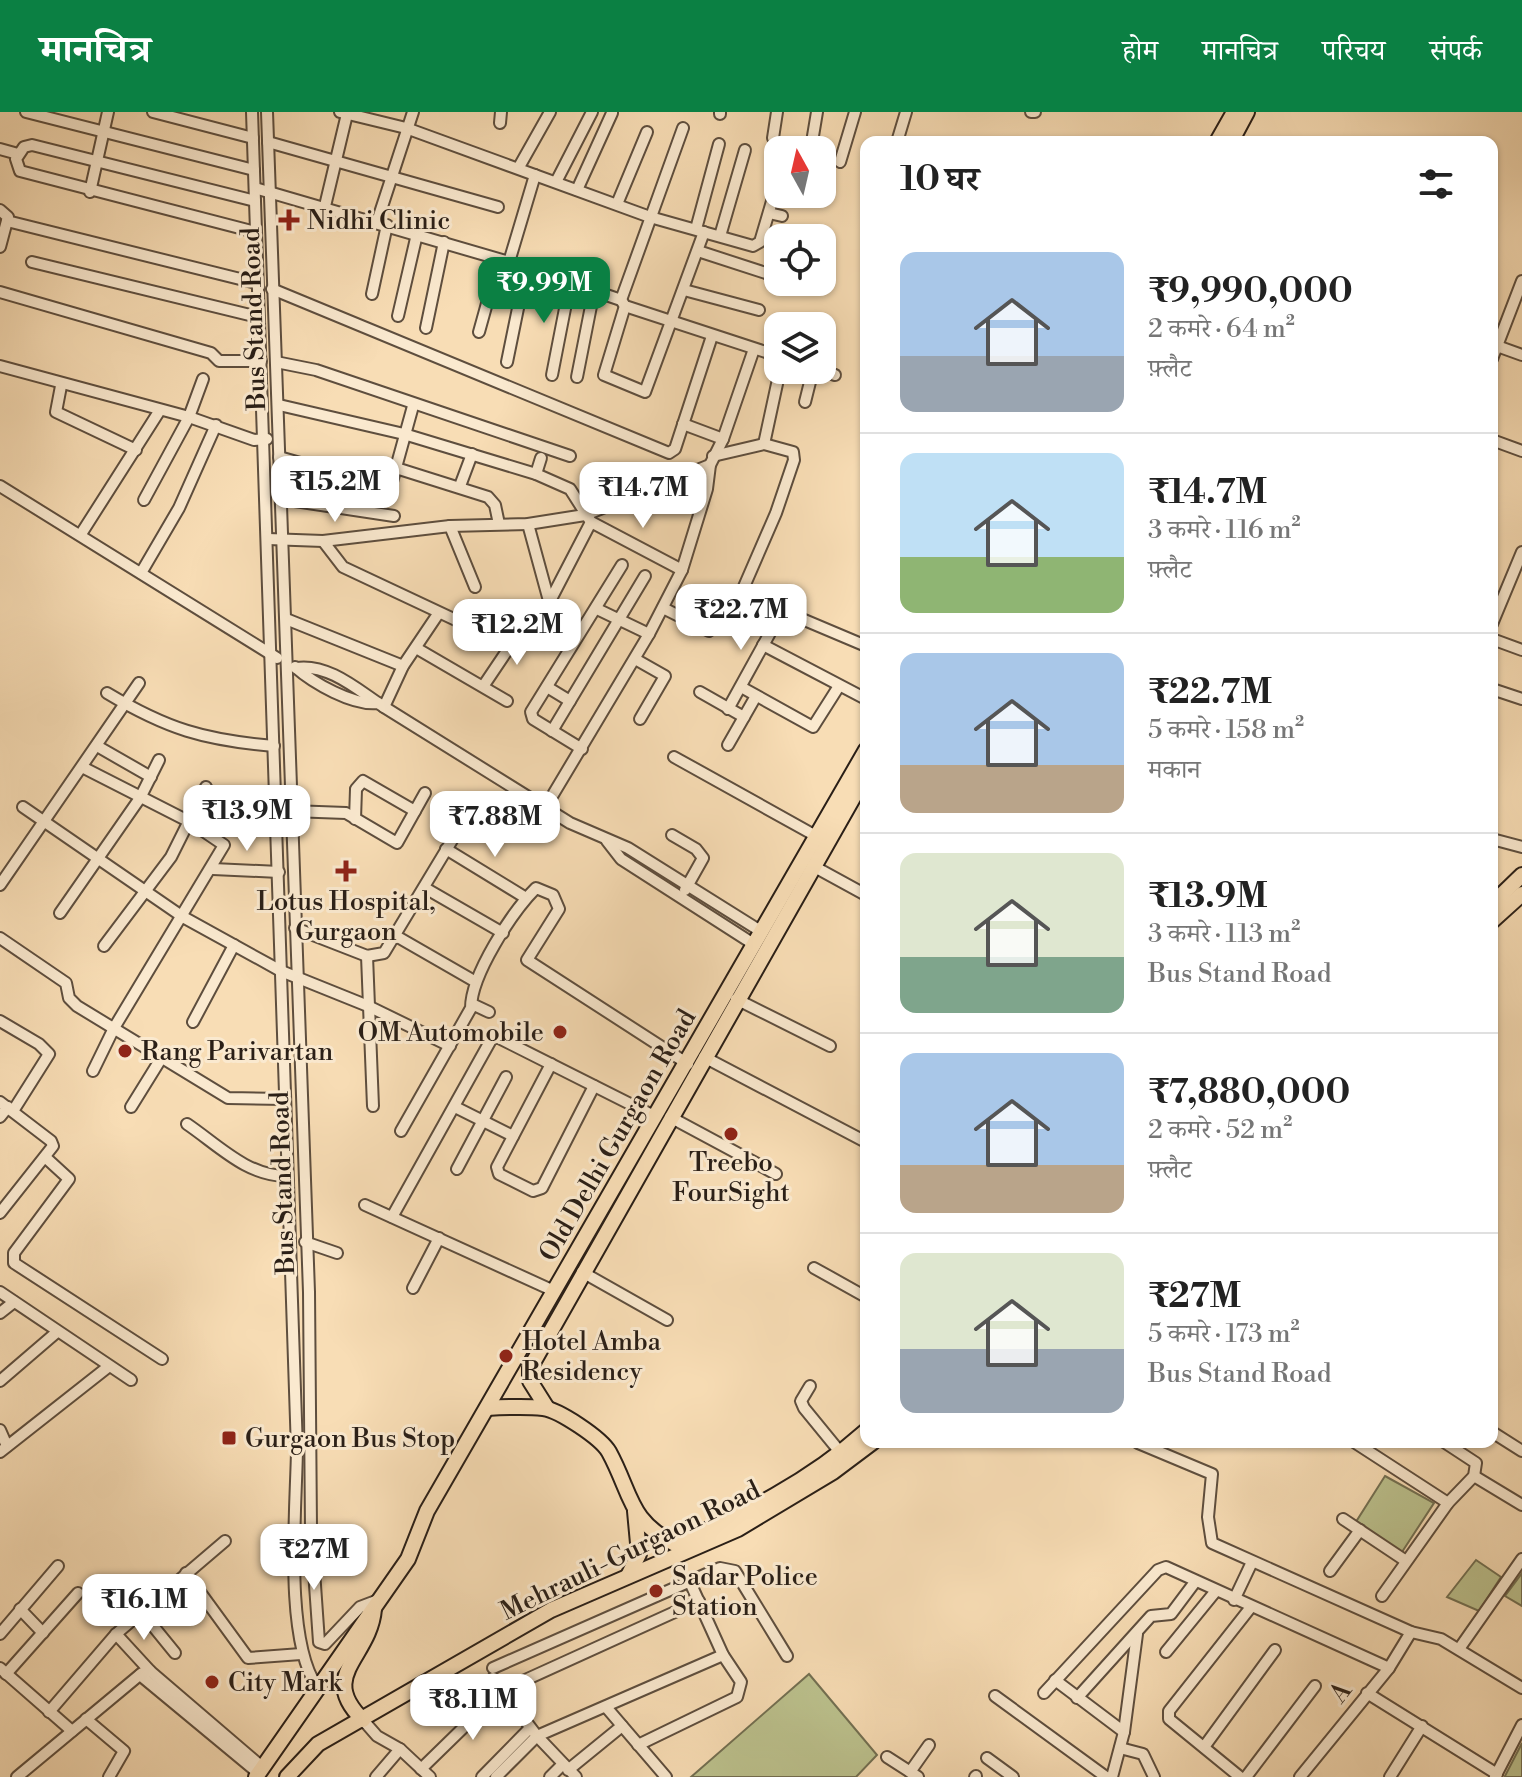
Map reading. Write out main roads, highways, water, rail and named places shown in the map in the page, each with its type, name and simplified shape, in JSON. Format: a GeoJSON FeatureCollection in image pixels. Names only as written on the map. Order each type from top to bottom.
{"type":"FeatureCollection","features":[{"type":"Feature","properties":{"kind":"main road"},"geometry":{"type":"LineString","coordinates":[[1220,136],[1234,112]]}},
{"type":"Feature","properties":{"kind":"main road"},"geometry":{"type":"LineString","coordinates":[[1234,136],[1247,112]]}},
{"type":"Feature","properties":{"kind":"main road","name":"Old Delhi Gurgaon Road"},"geometry":{"type":"LineString","coordinates":[[696,1063],[759,939],[860,760]]}},
{"type":"Feature","properties":{"kind":"main road","name":"Old Delhi Gurgaon Road"},"geometry":{"type":"LineString","coordinates":[[547,1408],[530,1381],[530,1368],[582,1263],[663,1117],[736,999],[860,785]]}},
{"type":"Feature","properties":{"kind":"main road"},"geometry":{"type":"LineString","coordinates":[[1498,898],[1522,875]]}},
{"type":"Feature","properties":{"kind":"main road"},"geometry":{"type":"LineString","coordinates":[[1498,916],[1522,894]]}},
{"type":"Feature","properties":{"kind":"main road","name":"Old Delhi Gurgaon Road"},"geometry":{"type":"LineString","coordinates":[[378,1604],[415,1546],[427,1511],[554,1291],[582,1263]]}},
{"type":"Feature","properties":{"kind":"main road"},"geometry":{"type":"LineString","coordinates":[[487,1408],[547,1408],[602,1443],[635,1510],[639,1554],[628,1576]]}},
{"type":"Feature","properties":{"kind":"main road","name":"Mehrauli-Gurgaon Road"},"geometry":{"type":"LineString","coordinates":[[635,1510],[650,1532],[675,1544],[728,1521],[799,1481],[860,1436]]}},
{"type":"Feature","properties":{"kind":"main road","name":"Mehrauli-Gurgaon Road"},"geometry":{"type":"LineString","coordinates":[[287,1777],[318,1744],[551,1610],[738,1529],[821,1479],[865,1448]]}},
{"type":"Feature","properties":{"kind":"main road"},"geometry":{"type":"LineString","coordinates":[[259,1773],[378,1604]]}},
{"type":"Feature","properties":{"kind":"main road"},"geometry":{"type":"LineString","coordinates":[[363,1720],[349,1706],[342,1689],[343,1678],[373,1627],[378,1604]]}},
{"type":"Feature","properties":{"kind":"place","name":"Nidhi Clinic"},"geometry":{"type":"Point","coordinates":[289,220]}},
{"type":"Feature","properties":{"kind":"place","name":"Lotus Hospital, Gurgaon"},"geometry":{"type":"Point","coordinates":[346,871]}},
{"type":"Feature","properties":{"kind":"place","name":"OM Automobile"},"geometry":{"type":"Point","coordinates":[560,1032]}},
{"type":"Feature","properties":{"kind":"place","name":"Rang Parivartan"},"geometry":{"type":"Point","coordinates":[125,1051]}},
{"type":"Feature","properties":{"kind":"place","name":"Treebo FourSight"},"geometry":{"type":"Point","coordinates":[731,1134]}},
{"type":"Feature","properties":{"kind":"place","name":"Hotel Amba Residency"},"geometry":{"type":"Point","coordinates":[506,1356]}},
{"type":"Feature","properties":{"kind":"place","name":"Gurgaon Bus Stop"},"geometry":{"type":"Point","coordinates":[229,1438]}},
{"type":"Feature","properties":{"kind":"place","name":"Sadar Police Station"},"geometry":{"type":"Point","coordinates":[656,1591]}},
{"type":"Feature","properties":{"kind":"place","name":"City Mark"},"geometry":{"type":"Point","coordinates":[212,1682]}}]}
